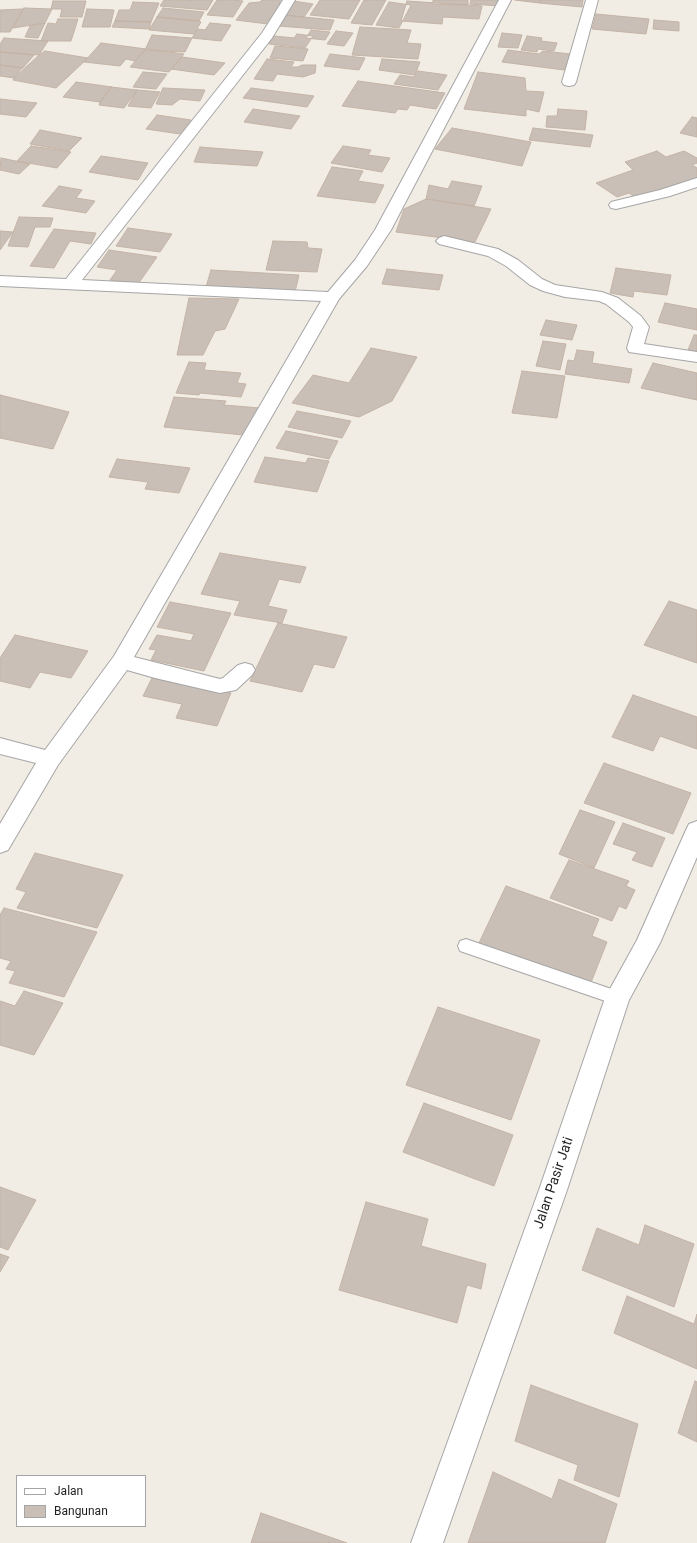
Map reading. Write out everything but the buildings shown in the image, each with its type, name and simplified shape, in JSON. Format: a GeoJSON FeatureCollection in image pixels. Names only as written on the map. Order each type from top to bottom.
{"type":"FeatureCollection","features":[{"type":"Feature","properties":{"kind":"street"},"geometry":{"type":"LineString","coordinates":[[70,285],[267,35],[289,0]]}},
{"type":"Feature","properties":{"kind":"street"},"geometry":{"type":"LineString","coordinates":[[0,844],[50,759],[122,661],[332,297],[361,263],[383,230],[454,94],[506,0]]}},
{"type":"Feature","properties":{"kind":"street"},"geometry":{"type":"LineString","coordinates":[[569,82],[592,0]]}},
{"type":"Feature","properties":{"kind":"street"},"geometry":{"type":"LineString","coordinates":[[616,206],[665,193],[697,182]]}},
{"type":"Feature","properties":{"kind":"street"},"geometry":{"type":"LineString","coordinates":[[444,241],[493,252],[512,263],[536,282],[549,288],[565,292],[602,297],[612,301],[635,319],[641,327],[634,348],[697,358]]}},
{"type":"Feature","properties":{"kind":"street"},"geometry":{"type":"LineString","coordinates":[[0,281],[332,297]]}},
{"type":"Feature","properties":{"kind":"street"},"geometry":{"type":"LineString","coordinates":[[122,661],[155,671],[220,686],[229,685],[245,670]]}},
{"type":"Feature","properties":{"kind":"street"},"geometry":{"type":"LineString","coordinates":[[0,746],[50,759]]}},
{"type":"Feature","properties":{"kind":"street","name":"Jalan Pasir Jati"},"geometry":{"type":"LineString","coordinates":[[427,1543],[550,1198],[617,998],[648,943],[697,830]]}},
{"type":"Feature","properties":{"kind":"lane"},"geometry":{"type":"LineString","coordinates":[[466,946],[617,998]]}}]}
